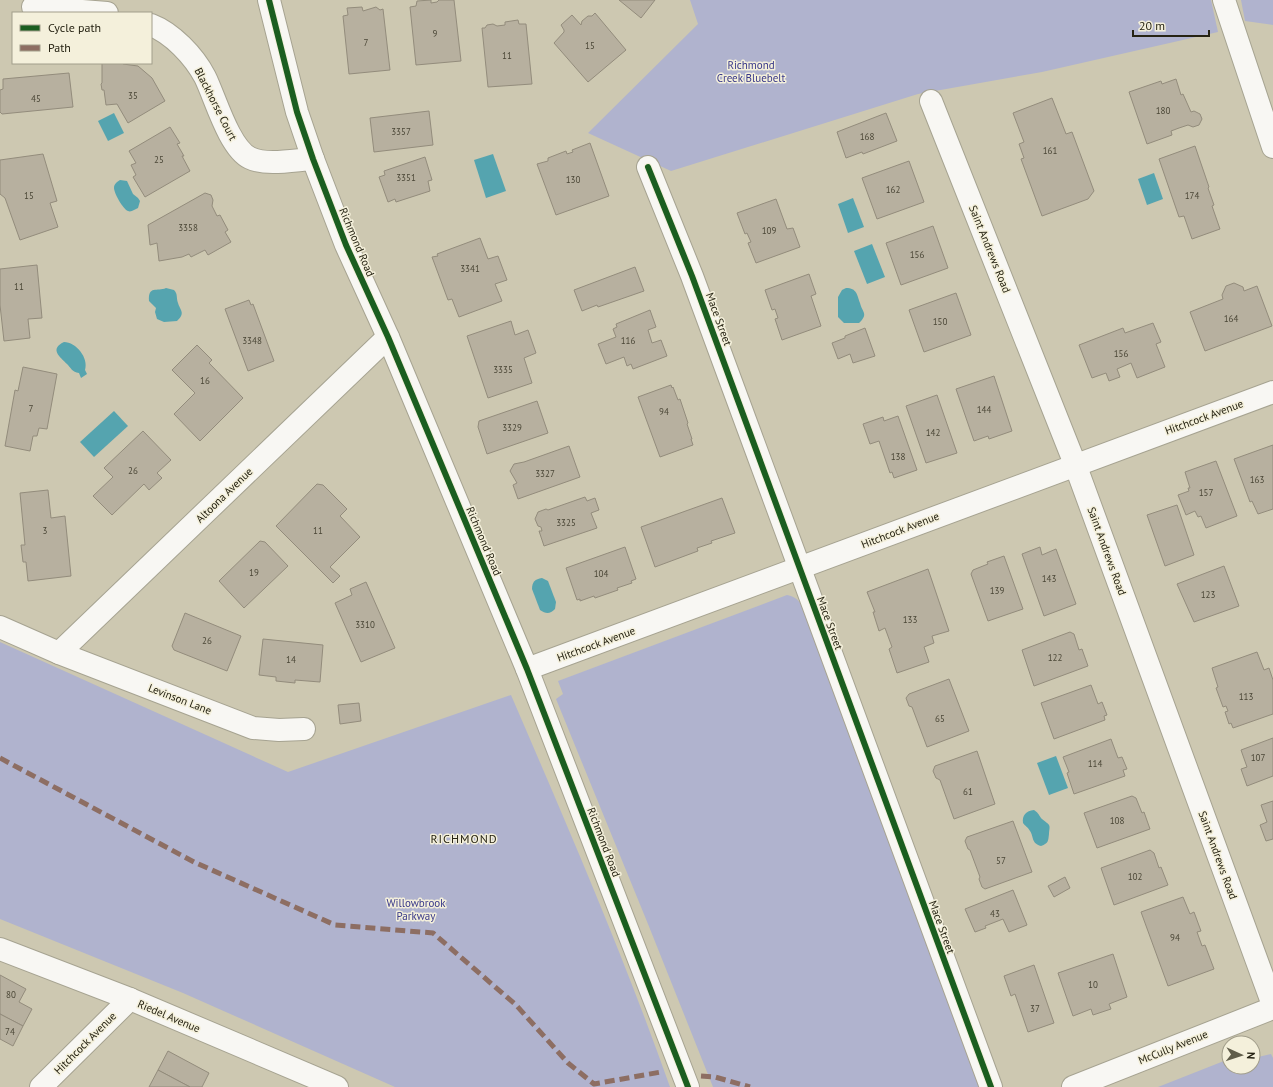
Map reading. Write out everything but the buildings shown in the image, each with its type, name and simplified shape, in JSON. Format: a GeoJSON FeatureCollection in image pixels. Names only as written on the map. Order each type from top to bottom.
{"type":"FeatureCollection","features":[{"type":"Feature","properties":{"kind":"street","name":"Richmond Road"},"geometry":{"type":"LineString","coordinates":[[269,0],[297,112],[313,159],[346,245],[388,337],[527,669],[688,1087]]}},
{"type":"Feature","properties":{"kind":"street"},"geometry":{"type":"LineString","coordinates":[[1224,0],[1273,147]]}},
{"type":"Feature","properties":{"kind":"street"},"geometry":{"type":"LineString","coordinates":[[33,7],[94,12]]}},
{"type":"Feature","properties":{"kind":"street","name":"Blackhorse Court"},"geometry":{"type":"LineString","coordinates":[[152,25],[161,29],[186,50],[204,75],[227,129],[238,149],[250,158],[266,162],[313,159]]}},
{"type":"Feature","properties":{"kind":"street","name":"Saint Andrews Road"},"geometry":{"type":"LineString","coordinates":[[931,100],[1075,464],[1273,1006]]}},
{"type":"Feature","properties":{"kind":"street","name":"Mace Street"},"geometry":{"type":"LineString","coordinates":[[648,167],[692,276],[791,541],[799,568],[991,1087]]}},
{"type":"Feature","properties":{"kind":"street","name":"Altoona Avenue"},"geometry":{"type":"LineString","coordinates":[[60,653],[388,337]]}},
{"type":"Feature","properties":{"kind":"street","name":"Hitchcock Avenue"},"geometry":{"type":"LineString","coordinates":[[527,669],[1075,464],[1273,392]]}},
{"type":"Feature","properties":{"kind":"street","name":"Levinson Lane"},"geometry":{"type":"LineString","coordinates":[[0,626],[60,653],[253,728],[279,730],[304,728]]}},
{"type":"Feature","properties":{"kind":"street","name":"Riedel Avenue"},"geometry":{"type":"LineString","coordinates":[[0,949],[130,999],[337,1087]]}},
{"type":"Feature","properties":{"kind":"street","name":"Hitchcock Avenue"},"geometry":{"type":"LineString","coordinates":[[41,1087],[130,999]]}},
{"type":"Feature","properties":{"kind":"street","name":"McCully Avenue"},"geometry":{"type":"LineString","coordinates":[[1073,1087],[1273,1006]]}},
{"type":"Feature","properties":{"kind":"green space","name":"Richmond Creek Bluebelt"},"geometry":{"type":"Polygon","coordinates":[[[690,0],[1211,0],[1218,32],[1042,72],[918,94],[671,171],[588,133],[698,24],[690,0]]]}},
{"type":"Feature","properties":{"kind":"green space"},"geometry":{"type":"Polygon","coordinates":[[[1241,0],[1273,0],[1273,25],[1245,21],[1241,0]]]}},
{"type":"Feature","properties":{"kind":"green space"},"geometry":{"type":"Polygon","coordinates":[[[787,595],[797,599],[803,608],[983,1087],[713,1087],[556,699],[563,694],[558,681],[787,595]]]}},
{"type":"Feature","properties":{"kind":"green space","name":"Willowbrook Parkway"},"geometry":{"type":"Polygon","coordinates":[[[0,642],[288,772],[511,695],[574,841],[614,939],[670,1087],[395,1087],[183,993],[0,919],[0,642]]]}},
{"type":"Feature","properties":{"kind":"green space"},"geometry":{"type":"Polygon","coordinates":[[[1271,1054],[1273,1058],[1273,1087],[1158,1087],[1221,1062],[1221,1075],[1261,1075],[1261,1056],[1271,1054]]]}},
{"type":"Feature","properties":{"kind":"water"},"geometry":{"type":"Polygon","coordinates":[[[114,113],[124,133],[108,141],[98,121],[114,113]]]}},
{"type":"Feature","properties":{"kind":"water"},"geometry":{"type":"Polygon","coordinates":[[[493,154],[506,191],[486,198],[474,160],[493,154]]]}},
{"type":"Feature","properties":{"kind":"water"},"geometry":{"type":"Polygon","coordinates":[[[1154,173],[1163,199],[1147,205],[1138,179],[1154,173]]]}},
{"type":"Feature","properties":{"kind":"water"},"geometry":{"type":"Polygon","coordinates":[[[120,180],[127,181],[133,194],[140,201],[138,208],[129,211],[126,210],[121,204],[114,188],[115,184],[120,180]]]}},
{"type":"Feature","properties":{"kind":"water"},"geometry":{"type":"Polygon","coordinates":[[[853,198],[864,227],[848,233],[838,204],[853,198]]]}},
{"type":"Feature","properties":{"kind":"water"},"geometry":{"type":"Polygon","coordinates":[[[872,244],[885,277],[867,284],[854,251],[872,244]]]}},
{"type":"Feature","properties":{"kind":"water"},"geometry":{"type":"Polygon","coordinates":[[[166,288],[174,290],[176,293],[182,314],[177,321],[164,322],[157,319],[155,312],[156,308],[149,301],[149,296],[152,291],[166,288]]]}},
{"type":"Feature","properties":{"kind":"water"},"geometry":{"type":"Polygon","coordinates":[[[850,288],[856,292],[864,313],[864,317],[859,323],[844,323],[838,317],[838,297],[842,290],[850,288]]]}},
{"type":"Feature","properties":{"kind":"water"},"geometry":{"type":"Polygon","coordinates":[[[64,342],[73,345],[83,356],[87,374],[81,378],[79,373],[72,370],[57,353],[57,347],[64,342]]]}},
{"type":"Feature","properties":{"kind":"water"},"geometry":{"type":"Polygon","coordinates":[[[114,411],[128,426],[94,457],[80,442],[114,411]]]}},
{"type":"Feature","properties":{"kind":"water"},"geometry":{"type":"Polygon","coordinates":[[[542,578],[548,581],[556,602],[555,609],[550,613],[540,610],[532,589],[534,581],[542,578]]]}},
{"type":"Feature","properties":{"kind":"water"},"geometry":{"type":"Polygon","coordinates":[[[1056,756],[1068,788],[1049,795],[1037,763],[1056,756]]]}},
{"type":"Feature","properties":{"kind":"water"},"geometry":{"type":"Polygon","coordinates":[[[1034,810],[1050,827],[1048,842],[1041,846],[1034,842],[1031,833],[1023,823],[1025,814],[1034,810]]]}},
{"type":"Feature","properties":{"kind":"marked path"},"geometry":{"type":"LineString","coordinates":[[0,758],[194,862],[335,925],[433,933],[516,1005],[568,1063],[594,1084],[661,1072]]}},
{"type":"Feature","properties":{"kind":"marked path"},"geometry":{"type":"LineString","coordinates":[[701,1076],[715,1077],[750,1087]]}},
{"type":"Feature","properties":{"kind":"cycle path"},"geometry":{"type":"LineString","coordinates":[[269,0],[297,112],[313,159],[346,245],[388,337],[527,669],[688,1087]]}},
{"type":"Feature","properties":{"kind":"cycle path"},"geometry":{"type":"LineString","coordinates":[[648,167],[692,276],[991,1087]]}},
{"type":"Feature","properties":{"kind":"district","name":"RICHMOND"},"geometry":{"type":"Point","coordinates":[464,839]}}]}
